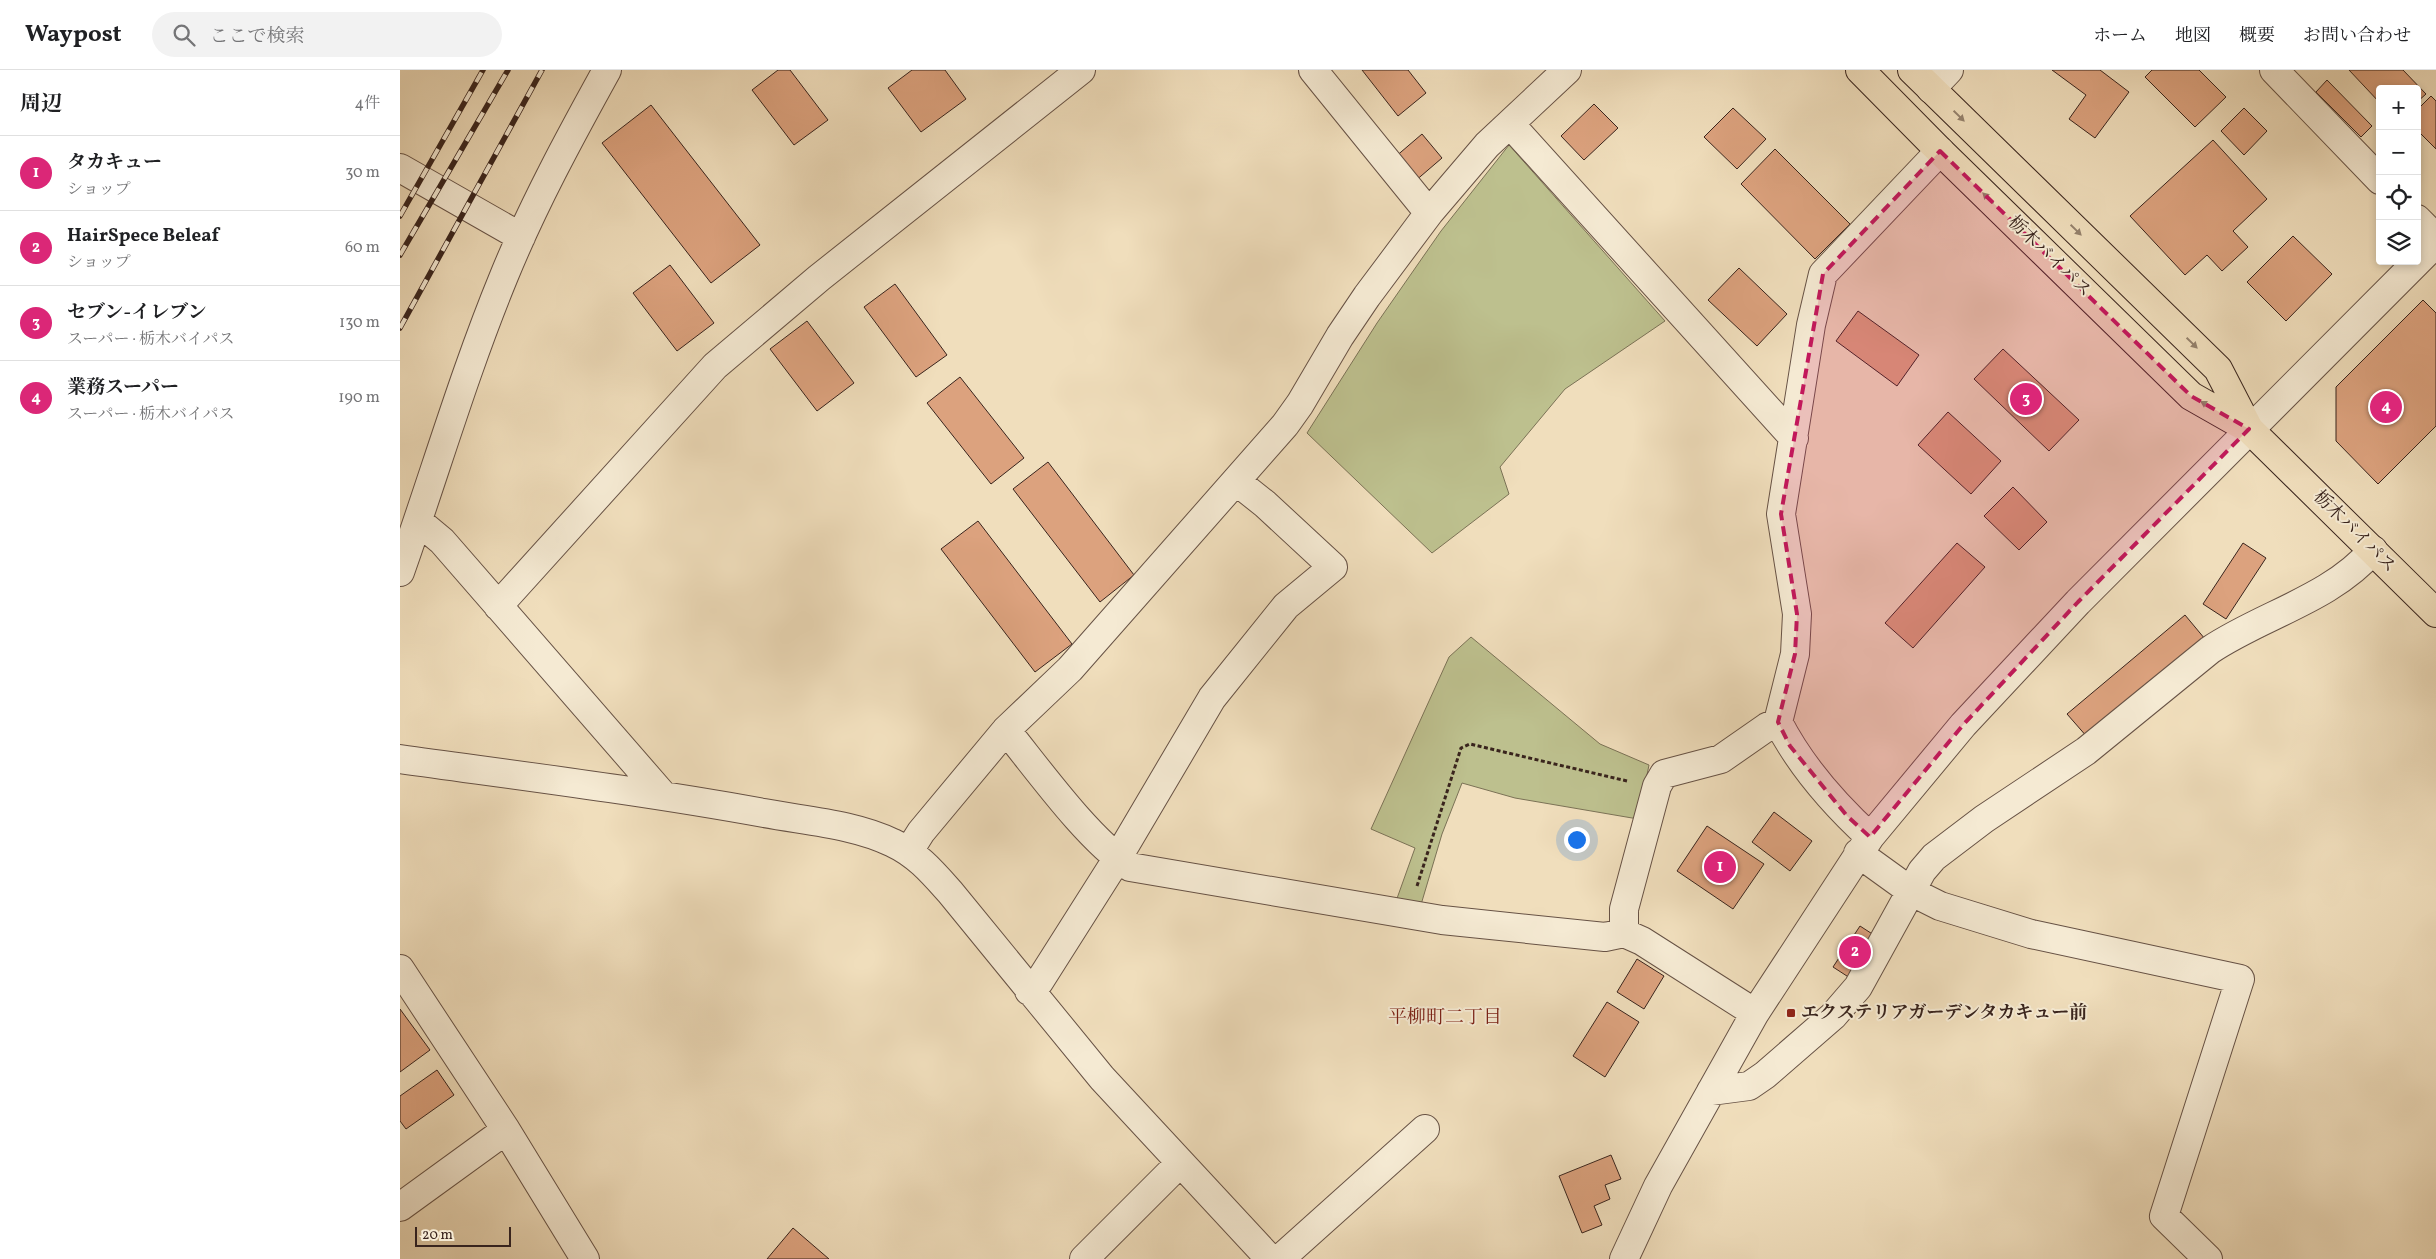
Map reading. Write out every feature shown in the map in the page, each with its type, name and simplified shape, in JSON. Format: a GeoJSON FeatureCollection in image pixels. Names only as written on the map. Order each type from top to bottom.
{"type":"FeatureCollection","features":[{"type":"Feature","properties":{"kind":"main road","name":"栃木バイパス"},"geometry":{"type":"LineString","coordinates":[[1860,70],[1940,151],[2191,396],[2249,429],[2436,613]]}},
{"type":"Feature","properties":{"kind":"main road","name":"栃木バイパス"},"geometry":{"type":"LineString","coordinates":[[1912,70],[1940,79],[2218,369],[2249,429]]}},
{"type":"Feature","properties":{"kind":"street"},"geometry":{"type":"LineString","coordinates":[[400,572],[459,396],[504,276],[521,237],[607,70]]}},
{"type":"Feature","properties":{"kind":"street"},"geometry":{"type":"LineString","coordinates":[[498,606],[715,366],[819,278],[1081,70]]}},
{"type":"Feature","properties":{"kind":"street"},"geometry":{"type":"LineString","coordinates":[[1313,70],[1429,213]]}},
{"type":"Feature","properties":{"kind":"street"},"geometry":{"type":"LineString","coordinates":[[909,851],[921,832],[1006,730],[1070,670],[1236,481],[1300,404],[1340,336],[1367,296],[1429,213],[1487,144],[1567,70]]}},
{"type":"Feature","properties":{"kind":"street"},"geometry":{"type":"LineString","coordinates":[[2282,73],[2376,176]]}},
{"type":"Feature","properties":{"kind":"street"},"geometry":{"type":"LineString","coordinates":[[1510,124],[1794,438]]}},
{"type":"Feature","properties":{"kind":"street"},"geometry":{"type":"LineString","coordinates":[[1940,151],[1823,274],[1811,325],[1781,514],[1797,614],[1795,654],[1778,722],[1790,746],[1847,816],[1864,845],[1912,892],[1940,906],[2031,934],[2240,979],[2164,1216],[2208,1259]]}},
{"type":"Feature","properties":{"kind":"street"},"geometry":{"type":"LineString","coordinates":[[400,168],[521,237]]}},
{"type":"Feature","properties":{"kind":"street"},"geometry":{"type":"LineString","coordinates":[[2418,220],[2436,238]]}},
{"type":"Feature","properties":{"kind":"street"},"geometry":{"type":"LineString","coordinates":[[1624,1259],[1658,1186],[1755,1013],[1864,845],[1963,725],[2078,602],[2436,243]]}},
{"type":"Feature","properties":{"kind":"street"},"geometry":{"type":"LineString","coordinates":[[1029,991],[1039,982],[1118,859],[1212,698],[1286,606],[1333,567],[1265,504],[1236,481]]}},
{"type":"Feature","properties":{"kind":"street"},"geometry":{"type":"LineString","coordinates":[[418,522],[442,541],[662,794]]}},
{"type":"Feature","properties":{"kind":"street"},"geometry":{"type":"LineString","coordinates":[[1711,1091],[1749,1086],[1765,1075],[1833,1016],[1858,987],[1922,871],[1947,845],[2094,745],[2210,650],[2230,637],[2337,582],[2357,568],[2373,550]]}},
{"type":"Feature","properties":{"kind":"street"},"geometry":{"type":"LineString","coordinates":[[1624,932],[1624,909],[1657,786],[1664,774],[1721,759],[1767,726],[1778,722]]}},
{"type":"Feature","properties":{"kind":"street"},"geometry":{"type":"LineString","coordinates":[[1006,730],[1082,822],[1118,859],[1130,867],[1442,920],[1605,937],[1624,932],[1642,941],[1755,1013]]}},
{"type":"Feature","properties":{"kind":"street"},"geometry":{"type":"LineString","coordinates":[[400,759],[662,794],[849,829],[892,842],[909,851],[930,869],[950,892],[1102,1078],[1270,1259]]}},
{"type":"Feature","properties":{"kind":"street"},"geometry":{"type":"LineString","coordinates":[[400,969],[506,1130],[585,1259]]}},
{"type":"Feature","properties":{"kind":"street"},"geometry":{"type":"LineString","coordinates":[[1280,1259],[1426,1129]]}},
{"type":"Feature","properties":{"kind":"street"},"geometry":{"type":"LineString","coordinates":[[400,1207],[506,1130]]}},
{"type":"Feature","properties":{"kind":"street"},"geometry":{"type":"LineString","coordinates":[[1084,1259],[1180,1163]]}},
{"type":"Feature","properties":{"kind":"path"},"geometry":{"type":"LineString","coordinates":[[1408,914],[1461,748],[1470,744],[1657,786]]}},
{"type":"Feature","properties":{"kind":"highlighted area"},"geometry":{"type":"Polygon","coordinates":[[[1940,151],[2191,396],[2249,429],[2078,602],[1963,725],[1870,837],[1847,816],[1790,746],[1778,722],[1795,654],[1797,614],[1781,514],[1823,274],[1940,151]]]}},
{"type":"Feature","properties":{"kind":"green space"},"geometry":{"type":"Polygon","coordinates":[[[1509,145],[1665,321],[1565,389],[1500,467],[1509,494],[1432,553],[1307,433],[1377,323],[1441,231],[1509,145]]]}},
{"type":"Feature","properties":{"kind":"green space"},"geometry":{"type":"Polygon","coordinates":[[[1471,637],[1600,744],[1649,765],[1638,819],[1515,798],[1462,783],[1442,834],[1420,908],[1395,904],[1415,848],[1371,829],[1449,657],[1471,637]]]}},
{"type":"Feature","properties":{"kind":"building"},"geometry":{"type":"Polygon","coordinates":[[[778,70],[790,70],[828,120],[794,145],[752,90],[778,70]]]}},
{"type":"Feature","properties":{"kind":"building"},"geometry":{"type":"Polygon","coordinates":[[[912,70],[945,70],[966,99],[921,132],[888,88],[912,70]]]}},
{"type":"Feature","properties":{"kind":"building"},"geometry":{"type":"Polygon","coordinates":[[[1362,70],[1408,70],[1426,93],[1398,116],[1362,70]]]}},
{"type":"Feature","properties":{"kind":"building"},"geometry":{"type":"Polygon","coordinates":[[[2052,70],[2100,70],[2129,92],[2095,138],[2069,119],[2086,95],[2052,70]]]}},
{"type":"Feature","properties":{"kind":"building"},"geometry":{"type":"Polygon","coordinates":[[[2152,70],[2199,70],[2226,97],[2195,127],[2145,77],[2152,70]]]}},
{"type":"Feature","properties":{"kind":"building"},"geometry":{"type":"Polygon","coordinates":[[[2349,70],[2403,70],[2417,85],[2376,85],[2376,99],[2349,70]]]}},
{"type":"Feature","properties":{"kind":"building"},"geometry":{"type":"Polygon","coordinates":[[[2327,80],[2372,126],[2361,137],[2316,92],[2327,80]]]}},
{"type":"Feature","properties":{"kind":"building"},"geometry":{"type":"Polygon","coordinates":[[[2421,89],[2426,94],[2421,98],[2421,89]]]}},
{"type":"Feature","properties":{"kind":"building"},"geometry":{"type":"Polygon","coordinates":[[[2431,96],[2436,101],[2436,149],[2421,134],[2421,106],[2431,96]]]}},
{"type":"Feature","properties":{"kind":"building"},"geometry":{"type":"Polygon","coordinates":[[[1594,104],[1618,128],[1584,160],[1561,136],[1594,104]]]}},
{"type":"Feature","properties":{"kind":"building"},"geometry":{"type":"Polygon","coordinates":[[[651,105],[760,245],[711,283],[602,143],[651,105]]]}},
{"type":"Feature","properties":{"kind":"building"},"geometry":{"type":"Polygon","coordinates":[[[1733,108],[1766,139],[1737,169],[1704,137],[1733,108]]]}},
{"type":"Feature","properties":{"kind":"building"},"geometry":{"type":"Polygon","coordinates":[[[2244,108],[2267,131],[2244,155],[2221,131],[2244,108]]]}},
{"type":"Feature","properties":{"kind":"building"},"geometry":{"type":"Polygon","coordinates":[[[1422,134],[1442,158],[1414,182],[1394,158],[1422,134]]]}},
{"type":"Feature","properties":{"kind":"building"},"geometry":{"type":"Polygon","coordinates":[[[2213,140],[2267,199],[2233,231],[2248,247],[2222,271],[2207,255],[2185,275],[2130,216],[2213,140]]]}},
{"type":"Feature","properties":{"kind":"building"},"geometry":{"type":"Polygon","coordinates":[[[1775,149],[1850,224],[1815,259],[1741,184],[1775,149]]]}},
{"type":"Feature","properties":{"kind":"building"},"geometry":{"type":"Polygon","coordinates":[[[2293,236],[2332,274],[2286,321],[2247,282],[2293,236]]]}},
{"type":"Feature","properties":{"kind":"building"},"geometry":{"type":"Polygon","coordinates":[[[670,265],[714,323],[677,351],[633,293],[670,265]]]}},
{"type":"Feature","properties":{"kind":"building"},"geometry":{"type":"Polygon","coordinates":[[[1739,268],[1787,314],[1757,346],[1708,300],[1739,268]]]}},
{"type":"Feature","properties":{"kind":"building"},"geometry":{"type":"Polygon","coordinates":[[[895,284],[947,355],[916,377],[864,307],[895,284]]]}},
{"type":"Feature","properties":{"kind":"building"},"geometry":{"type":"Polygon","coordinates":[[[2423,300],[2436,313],[2436,426],[2378,484],[2336,441],[2336,387],[2423,300]]]}},
{"type":"Feature","properties":{"kind":"building"},"geometry":{"type":"Polygon","coordinates":[[[1858,311],[1919,355],[1897,386],[1836,341],[1858,311]]]}},
{"type":"Feature","properties":{"kind":"building"},"geometry":{"type":"Polygon","coordinates":[[[807,321],[854,383],[817,411],[770,349],[807,321]]]}},
{"type":"Feature","properties":{"kind":"building"},"geometry":{"type":"Polygon","coordinates":[[[2003,349],[2079,420],[2049,451],[1974,379],[2003,349]]]}},
{"type":"Feature","properties":{"kind":"building"},"geometry":{"type":"Polygon","coordinates":[[[960,377],[1024,458],[991,484],[927,403],[960,377]]]}},
{"type":"Feature","properties":{"kind":"building"},"geometry":{"type":"Polygon","coordinates":[[[1948,412],[2001,461],[1971,494],[1918,445],[1948,412]]]}},
{"type":"Feature","properties":{"kind":"building"},"geometry":{"type":"Polygon","coordinates":[[[1048,462],[1134,575],[1100,602],[1013,489],[1048,462]]]}},
{"type":"Feature","properties":{"kind":"building"},"geometry":{"type":"Polygon","coordinates":[[[2013,487],[2047,522],[2019,550],[1984,516],[2013,487]]]}},
{"type":"Feature","properties":{"kind":"building"},"geometry":{"type":"Polygon","coordinates":[[[978,521],[1072,644],[1035,672],[941,549],[978,521]]]}},
{"type":"Feature","properties":{"kind":"building"},"geometry":{"type":"Polygon","coordinates":[[[1957,543],[1985,567],[1913,648],[1885,623],[1957,543]]]}},
{"type":"Feature","properties":{"kind":"building"},"geometry":{"type":"Polygon","coordinates":[[[2243,543],[2266,558],[2226,619],[2203,604],[2243,543]]]}},
{"type":"Feature","properties":{"kind":"building"},"geometry":{"type":"Polygon","coordinates":[[[2185,615],[2205,639],[2088,738],[2067,714],[2185,615]]]}},
{"type":"Feature","properties":{"kind":"building"},"geometry":{"type":"Polygon","coordinates":[[[1774,812],[1812,841],[1790,871],[1752,842],[1774,812]]]}},
{"type":"Feature","properties":{"kind":"building"},"geometry":{"type":"Polygon","coordinates":[[[1707,826],[1764,864],[1733,909],[1677,871],[1707,826]]]}},
{"type":"Feature","properties":{"kind":"building"},"geometry":{"type":"Polygon","coordinates":[[[1860,926],[1877,937],[1850,978],[1833,967],[1860,926]]]}},
{"type":"Feature","properties":{"kind":"building"},"geometry":{"type":"Polygon","coordinates":[[[1637,959],[1664,976],[1644,1009],[1617,992],[1637,959]]]}},
{"type":"Feature","properties":{"kind":"building"},"geometry":{"type":"Polygon","coordinates":[[[1607,1002],[1639,1022],[1605,1077],[1573,1056],[1607,1002]]]}},
{"type":"Feature","properties":{"kind":"building"},"geometry":{"type":"Polygon","coordinates":[[[400,1009],[430,1050],[400,1072],[400,1009]]]}},
{"type":"Feature","properties":{"kind":"building"},"geometry":{"type":"Polygon","coordinates":[[[437,1070],[454,1095],[406,1129],[400,1121],[400,1096],[437,1070]]]}},
{"type":"Feature","properties":{"kind":"building"},"geometry":{"type":"Polygon","coordinates":[[[1611,1155],[1621,1179],[1605,1185],[1610,1199],[1594,1206],[1602,1225],[1582,1233],[1559,1176],[1611,1155]]]}},
{"type":"Feature","properties":{"kind":"building"},"geometry":{"type":"Polygon","coordinates":[[[793,1228],[829,1259],[767,1259],[793,1228]]]}},
{"type":"Feature","properties":{"kind":"railway"},"geometry":{"type":"LineString","coordinates":[[400,216],[483,70]]}},
{"type":"Feature","properties":{"kind":"railway"},"geometry":{"type":"LineString","coordinates":[[400,255],[508,70]]}},
{"type":"Feature","properties":{"kind":"railway"},"geometry":{"type":"LineString","coordinates":[[400,328],[542,70]]}},
{"type":"Feature","properties":{"kind":"place","name":"セブン-イレブン"},"geometry":{"type":"Point","coordinates":[2026,399]}},
{"type":"Feature","properties":{"kind":"place","name":"業務スーパー"},"geometry":{"type":"Point","coordinates":[2386,407]}},
{"type":"Feature","properties":{"kind":"place","name":"タカキュー"},"geometry":{"type":"Point","coordinates":[1720,867]}},
{"type":"Feature","properties":{"kind":"place","name":"HairSpece Beleaf"},"geometry":{"type":"Point","coordinates":[1855,952]}},
{"type":"Feature","properties":{"kind":"place","name":"エクステリアガーデンタカキュー前"},"geometry":{"type":"Point","coordinates":[1791,1013]}},
{"type":"Feature","properties":{"kind":"district","name":"平柳町二丁目"},"geometry":{"type":"Point","coordinates":[1445,1018]}}]}
